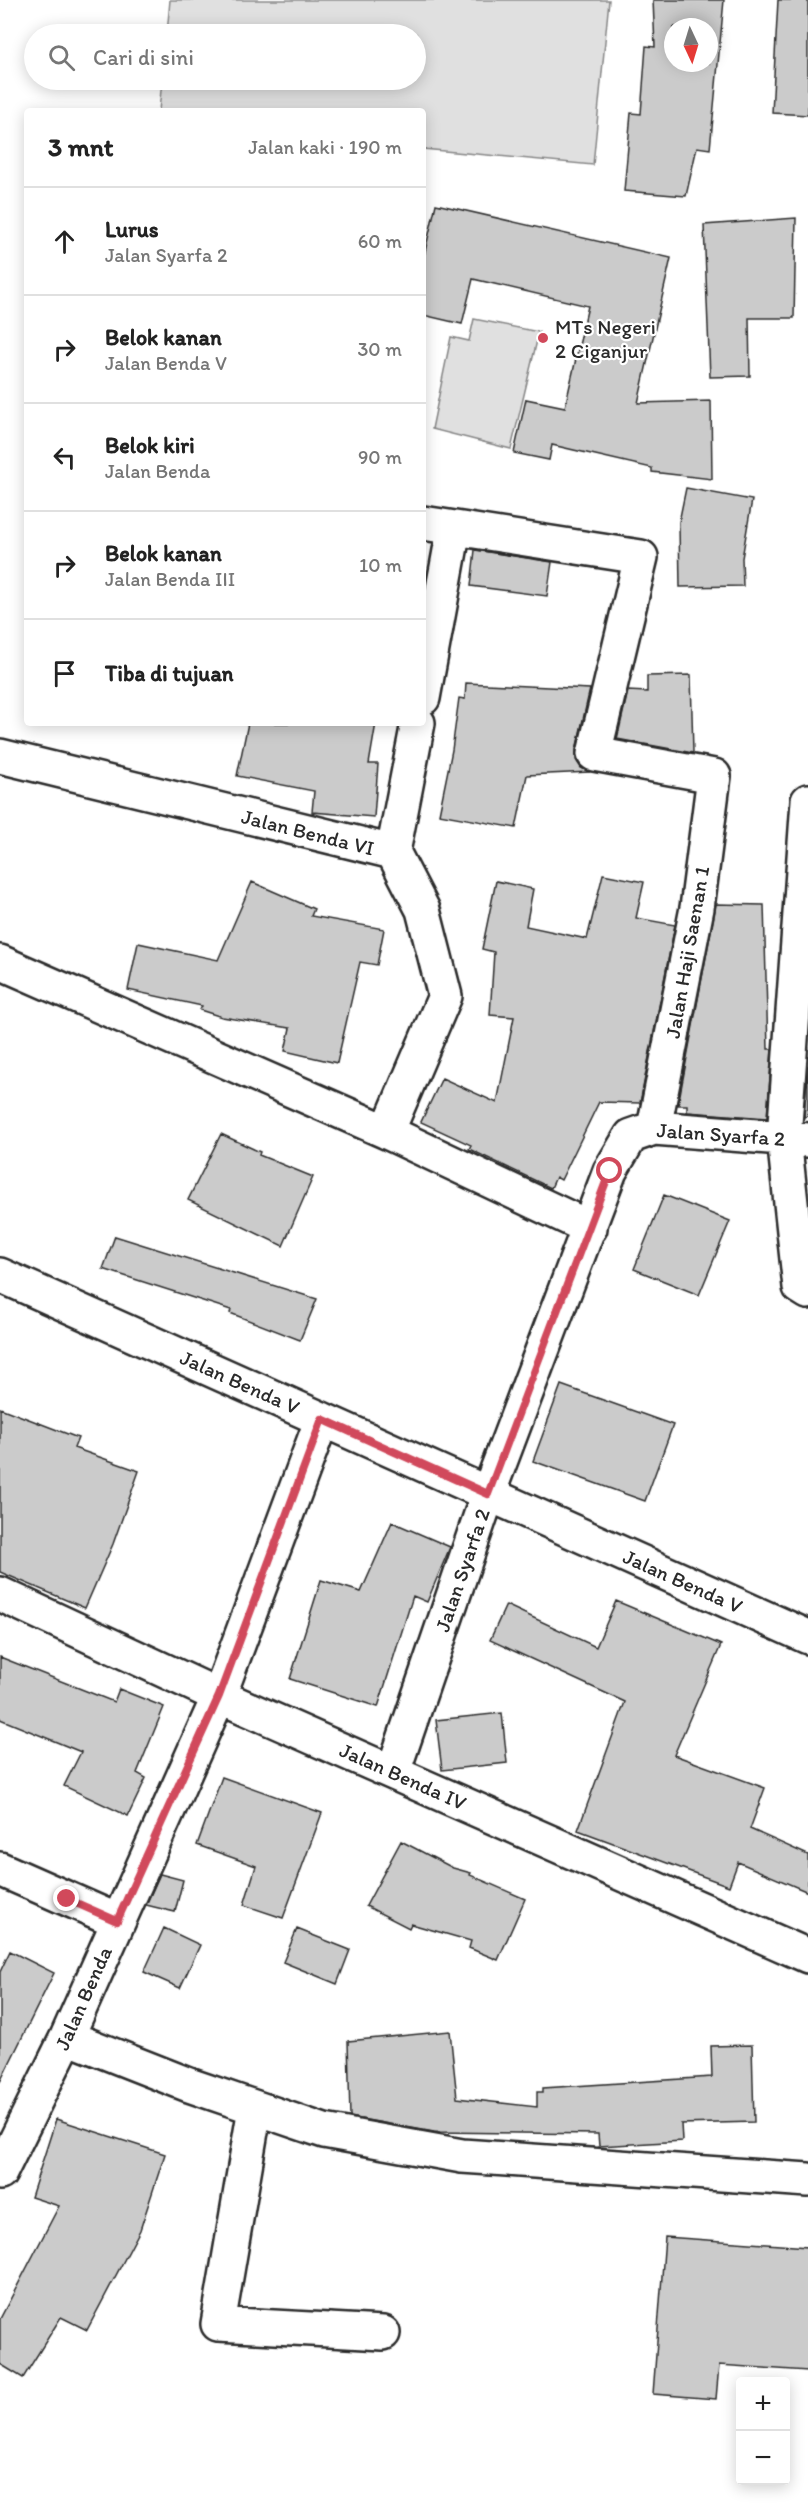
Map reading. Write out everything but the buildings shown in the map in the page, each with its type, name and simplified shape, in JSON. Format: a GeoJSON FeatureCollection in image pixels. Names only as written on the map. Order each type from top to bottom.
{"type":"FeatureCollection","features":[{"type":"Feature","properties":{"kind":"street"},"geometry":{"type":"LineString","coordinates":[[426,664],[438,526]]}},
{"type":"Feature","properties":{"kind":"street","name":"Jalan Haji Saenan 1"},"geometry":{"type":"LineString","coordinates":[[438,526],[641,557],[594,754],[714,776],[697,908],[654,1128]]}},
{"type":"Feature","properties":{"kind":"street"},"geometry":{"type":"LineString","coordinates":[[393,852],[417,726]]}},
{"type":"Feature","properties":{"kind":"street","name":"Jalan Benda VI"},"geometry":{"type":"LineString","coordinates":[[0,756],[393,852],[423,910],[444,996],[387,1132]]}},
{"type":"Feature","properties":{"kind":"street"},"geometry":{"type":"LineString","coordinates":[[808,801],[796,1139],[800,1287],[808,1292]]}},
{"type":"Feature","properties":{"kind":"street"},"geometry":{"type":"LineString","coordinates":[[0,962],[387,1132],[590,1228]]}},
{"type":"Feature","properties":{"kind":"street","name":"Jalan Syarfa 2"},"geometry":{"type":"LineString","coordinates":[[393,1772],[488,1494],[610,1171],[631,1136],[654,1128],[796,1139]]}},
{"type":"Feature","properties":{"kind":"street","name":"Jalan Benda V"},"geometry":{"type":"LineString","coordinates":[[0,1275],[808,1637]]}},
{"type":"Feature","properties":{"kind":"street","name":"Jalan Benda"},"geometry":{"type":"LineString","coordinates":[[0,2173],[67,2037],[219,1696],[322,1419]]}},
{"type":"Feature","properties":{"kind":"street","name":"Jalan Benda IV"},"geometry":{"type":"LineString","coordinates":[[0,1594],[219,1696],[808,1956]]}},
{"type":"Feature","properties":{"kind":"street"},"geometry":{"type":"LineString","coordinates":[[0,1869],[117,1921]]}},
{"type":"Feature","properties":{"kind":"street"},"geometry":{"type":"LineString","coordinates":[[67,2037],[189,2085],[324,2132],[462,2157],[808,2180]]}},
{"type":"Feature","properties":{"kind":"street"},"geometry":{"type":"LineString","coordinates":[[255,2108],[218,2324],[383,2333]]}},
{"type":"Feature","properties":{"kind":"shaded area"},"geometry":{"type":"Polygon","coordinates":[[[170,0],[609,0],[593,165],[426,149],[426,108],[159,108],[161,90],[426,90],[426,24],[168,24],[170,0]]]}},
{"type":"Feature","properties":{"kind":"shaded area"},"geometry":{"type":"Polygon","coordinates":[[[474,319],[539,332],[511,449],[432,429],[451,337],[469,341],[474,319]]]}},
{"type":"Feature","properties":{"kind":"place","name":"MTs Negeri 2 Ciganjur"},"geometry":{"type":"Point","coordinates":[543,338]}},
{"type":"Feature","properties":{"kind":"route"},"geometry":{"type":"LineString","coordinates":[[67,1899],[117,1921],[219,1696],[322,1419],[488,1494],[610,1171]]}}]}
